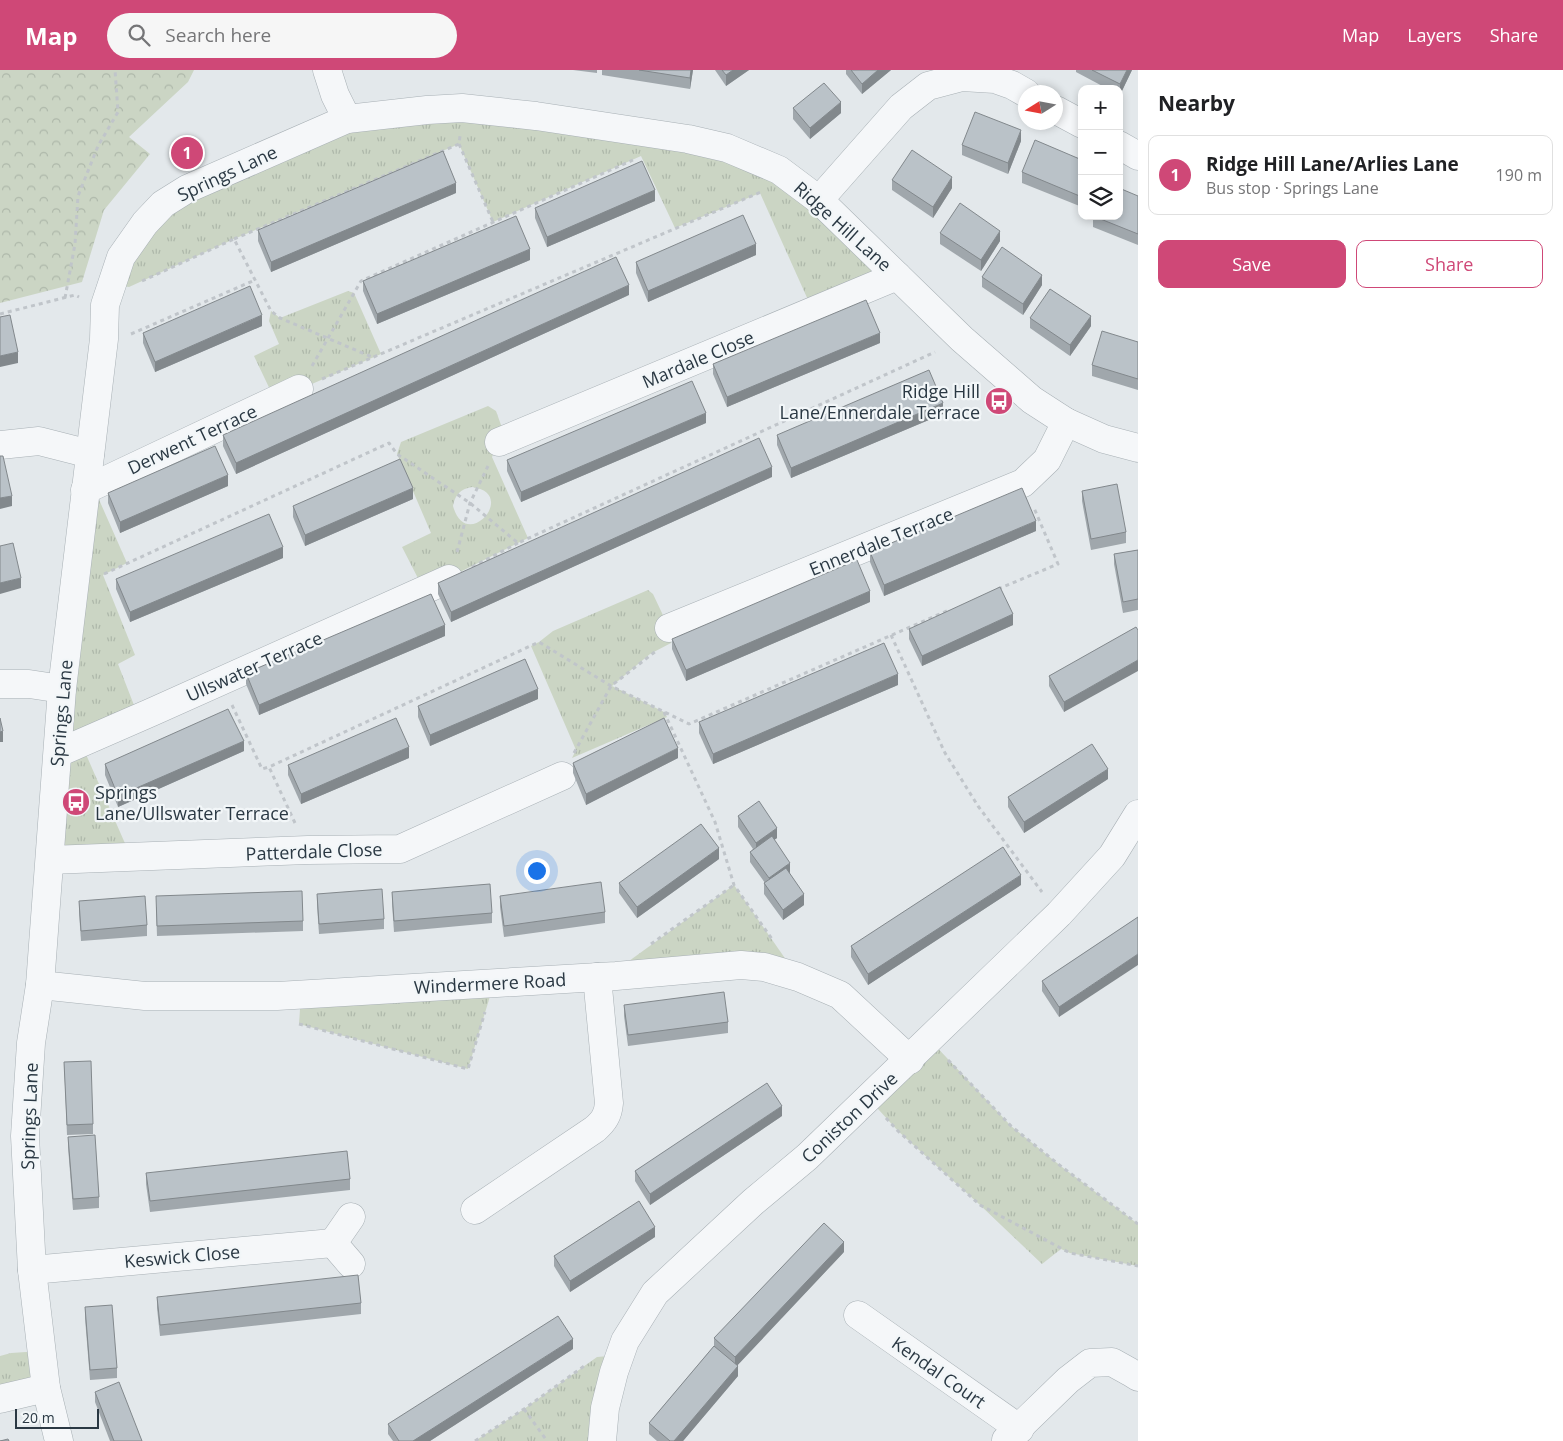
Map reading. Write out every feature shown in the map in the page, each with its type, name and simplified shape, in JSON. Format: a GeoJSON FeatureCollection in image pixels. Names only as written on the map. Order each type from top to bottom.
{"type":"FeatureCollection","features":[{"type":"Feature","properties":{"kind":"street"},"geometry":{"type":"LineString","coordinates":[[327,70],[335,95],[347,119]]}},
{"type":"Feature","properties":{"kind":"street"},"geometry":{"type":"LineString","coordinates":[[819,200],[901,107],[928,86],[962,77],[995,79],[1018,88]]}},
{"type":"Feature","properties":{"kind":"street","name":"Ridge Hill Lane"},"geometry":{"type":"LineString","coordinates":[[347,119],[462,108],[536,116],[659,135],[727,148],[779,170],[819,200],[962,339],[1032,400],[1066,422],[1104,439],[1138,448]]}},
{"type":"Feature","properties":{"kind":"street"},"geometry":{"type":"LineString","coordinates":[[1063,114],[1078,122]]}},
{"type":"Feature","properties":{"kind":"street","name":"Springs Lane"},"geometry":{"type":"LineString","coordinates":[[59,1441],[46,1388],[32,1270],[25,1136],[31,1043],[40,985],[62,689],[108,294],[121,257],[145,223],[163,204],[187,189],[347,119]]}},
{"type":"Feature","properties":{"kind":"street"},"geometry":{"type":"LineString","coordinates":[[1123,147],[1138,156]]}},
{"type":"Feature","properties":{"kind":"street","name":"Mardale Close"},"geometry":{"type":"LineString","coordinates":[[499,442],[897,276]]}},
{"type":"Feature","properties":{"kind":"street","name":"Derwent Terrace"},"geometry":{"type":"LineString","coordinates":[[85,490],[299,389]]}},
{"type":"Feature","properties":{"kind":"street","name":"Ennerdale Terrace"},"geometry":{"type":"LineString","coordinates":[[669,628],[1023,483],[1047,460],[1066,422]]}},
{"type":"Feature","properties":{"kind":"street"},"geometry":{"type":"LineString","coordinates":[[0,445],[39,440],[90,454]]}},
{"type":"Feature","properties":{"kind":"street","name":"Ullswater Terrace"},"geometry":{"type":"LineString","coordinates":[[58,753],[449,579]]}},
{"type":"Feature","properties":{"kind":"street"},"geometry":{"type":"LineString","coordinates":[[0,684],[29,684],[62,689]]}},
{"type":"Feature","properties":{"kind":"street","name":"Patterdale Close"},"geometry":{"type":"LineString","coordinates":[[50,860],[400,848],[562,776]]}},
{"type":"Feature","properties":{"kind":"street","name":"Coniston Drive"},"geometry":{"type":"LineString","coordinates":[[602,1441],[605,1408],[620,1355],[626,1341],[655,1294],[753,1202],[808,1157],[1059,914],[1112,856],[1138,814]]}},
{"type":"Feature","properties":{"kind":"street","name":"Windermere Road"},"geometry":{"type":"LineString","coordinates":[[40,985],[145,996],[301,995],[607,976],[741,965],[764,967],[798,977],[840,995],[910,1060]]}},
{"type":"Feature","properties":{"kind":"street"},"geometry":{"type":"LineString","coordinates":[[474,1210],[595,1129],[608,1114],[607,976]]}},
{"type":"Feature","properties":{"kind":"street"},"geometry":{"type":"LineString","coordinates":[[351,1218],[333,1243],[351,1264]]}},
{"type":"Feature","properties":{"kind":"street","name":"Keswick Close"},"geometry":{"type":"LineString","coordinates":[[32,1270],[333,1243]]}},
{"type":"Feature","properties":{"kind":"street","name":"Kendal Court"},"geometry":{"type":"LineString","coordinates":[[858,1315],[1012,1435],[1068,1380],[1090,1363],[1112,1362],[1138,1377]]}},
{"type":"Feature","properties":{"kind":"street"},"geometry":{"type":"LineString","coordinates":[[0,1400],[46,1388]]}},
{"type":"Feature","properties":{"kind":"path"},"geometry":{"type":"LineString","coordinates":[[65,298],[75,244],[78,196],[98,146],[118,112],[115,70]]}},
{"type":"Feature","properties":{"kind":"path"},"geometry":{"type":"LineString","coordinates":[[462,108],[459,144],[494,222]]}},
{"type":"Feature","properties":{"kind":"path"},"geometry":{"type":"LineString","coordinates":[[299,389],[361,281],[654,151],[659,135]]}},
{"type":"Feature","properties":{"kind":"path"},"geometry":{"type":"LineString","coordinates":[[0,314],[75,295],[108,294],[129,287],[234,239],[459,144]]}},
{"type":"Feature","properties":{"kind":"path"},"geometry":{"type":"LineString","coordinates":[[299,389],[768,189],[779,170]]}},
{"type":"Feature","properties":{"kind":"path"},"geometry":{"type":"LineString","coordinates":[[234,239],[271,311],[280,318],[372,357]]}},
{"type":"Feature","properties":{"kind":"path"},"geometry":{"type":"LineString","coordinates":[[104,339],[124,337],[254,280]]}},
{"type":"Feature","properties":{"kind":"path"},"geometry":{"type":"LineString","coordinates":[[449,579],[518,543],[962,339]]}},
{"type":"Feature","properties":{"kind":"path"},"geometry":{"type":"LineString","coordinates":[[449,579],[470,504],[499,442]]}},
{"type":"Feature","properties":{"kind":"path"},"geometry":{"type":"LineString","coordinates":[[74,588],[389,443],[397,454],[470,504],[518,543]]}},
{"type":"Feature","properties":{"kind":"path"},"geometry":{"type":"LineString","coordinates":[[996,590],[1058,564],[1023,483]]}},
{"type":"Feature","properties":{"kind":"path"},"geometry":{"type":"LineString","coordinates":[[221,681],[262,768],[269,767],[539,642],[611,686],[689,724],[952,609]]}},
{"type":"Feature","properties":{"kind":"path"},"geometry":{"type":"LineString","coordinates":[[562,776],[611,686],[650,654],[671,643],[669,628]]}},
{"type":"Feature","properties":{"kind":"path"},"geometry":{"type":"LineString","coordinates":[[890,635],[946,753],[978,806],[1059,914]]}},
{"type":"Feature","properties":{"kind":"path"},"geometry":{"type":"LineString","coordinates":[[664,712],[715,822],[734,885],[798,977]]}},
{"type":"Feature","properties":{"kind":"path"},"geometry":{"type":"LineString","coordinates":[[269,767],[308,850]]}},
{"type":"Feature","properties":{"kind":"path"},"geometry":{"type":"LineString","coordinates":[[607,976],[734,885]]}},
{"type":"Feature","properties":{"kind":"path"},"geometry":{"type":"LineString","coordinates":[[301,995],[298,1024],[468,1069],[494,983]]}},
{"type":"Feature","properties":{"kind":"path"},"geometry":{"type":"LineString","coordinates":[[930,1040],[1011,1126],[1138,1224]]}},
{"type":"Feature","properties":{"kind":"path"},"geometry":{"type":"LineString","coordinates":[[869,1099],[898,1130],[980,1205],[1070,1253],[1138,1266]]}},
{"type":"Feature","properties":{"kind":"path"},"geometry":{"type":"LineString","coordinates":[[474,1441],[524,1409],[596,1357],[620,1355]]}},
{"type":"Feature","properties":{"kind":"path"},"geometry":{"type":"LineString","coordinates":[[524,1409],[547,1441]]}},
{"type":"Feature","properties":{"kind":"green space"},"geometry":{"type":"Polygon","coordinates":[[[0,70],[194,70],[188,82],[129,137],[150,154],[104,210],[82,282],[0,303],[0,70]]]}},
{"type":"Feature","properties":{"kind":"green space"},"geometry":{"type":"Polygon","coordinates":[[[427,110],[727,148],[897,276],[813,311],[760,193],[675,228],[641,156],[493,222],[459,144],[234,239],[129,287],[111,284],[145,223],[347,119],[427,110]]]}},
{"type":"Feature","properties":{"kind":"green space"},"geometry":{"type":"Polygon","coordinates":[[[348,291],[354,293],[381,354],[275,400],[254,356],[279,344],[269,321],[271,311],[280,318],[348,291]]]}},
{"type":"Feature","properties":{"kind":"green space"},"geometry":{"type":"Polygon","coordinates":[[[488,406],[496,411],[506,439],[499,442],[492,457],[528,538],[424,590],[402,547],[431,533],[397,454],[401,442],[488,406]],[[472,487],[464,489],[459,493],[453,506],[459,519],[468,524],[477,523],[485,517],[490,508],[491,499],[485,492],[472,487]]]}},
{"type":"Feature","properties":{"kind":"green space"},"geometry":{"type":"Polygon","coordinates":[[[93,486],[127,563],[103,575],[135,655],[118,664],[139,718],[81,743],[131,857],[50,860],[93,486]]]}},
{"type":"Feature","properties":{"kind":"green space"},"geometry":{"type":"Polygon","coordinates":[[[648,590],[653,594],[669,628],[671,643],[650,654],[612,686],[664,712],[667,717],[572,758],[576,750],[531,646],[553,631],[648,590]]]}},
{"type":"Feature","properties":{"kind":"green space"},"geometry":{"type":"Polygon","coordinates":[[[734,885],[798,977],[616,976],[629,961],[734,885]]]}},
{"type":"Feature","properties":{"kind":"green space"},"geometry":{"type":"Polygon","coordinates":[[[494,983],[468,1069],[299,1024],[301,995],[494,983]]]}},
{"type":"Feature","properties":{"kind":"green space"},"geometry":{"type":"Polygon","coordinates":[[[930,1040],[1011,1126],[1138,1224],[1138,1266],[1070,1253],[1061,1249],[1042,1264],[898,1131],[869,1099],[930,1040]]]}},
{"type":"Feature","properties":{"kind":"green space"},"geometry":{"type":"Polygon","coordinates":[[[41,1351],[46,1388],[0,1399],[0,1356],[11,1353],[41,1351]]]}},
{"type":"Feature","properties":{"kind":"green space"},"geometry":{"type":"Polygon","coordinates":[[[620,1355],[602,1441],[475,1441],[597,1357],[620,1355]]]}},
{"type":"Feature","properties":{"kind":"building"},"geometry":{"type":"Polygon","coordinates":[[[639,70],[691,70],[690,78],[639,70]]]}},
{"type":"Feature","properties":{"kind":"building"},"geometry":{"type":"Polygon","coordinates":[[[722,70],[733,70],[726,75],[722,70]]]}},
{"type":"Feature","properties":{"kind":"building"},"geometry":{"type":"Polygon","coordinates":[[[851,70],[878,70],[862,84],[851,70]]]}},
{"type":"Feature","properties":{"kind":"building"},"geometry":{"type":"Polygon","coordinates":[[[1092,70],[1127,70],[1120,84],[1092,70]]]}},
{"type":"Feature","properties":{"kind":"building"},"geometry":{"type":"Polygon","coordinates":[[[824,83],[841,102],[810,128],[793,108],[824,83]]]}},
{"type":"Feature","properties":{"kind":"building"},"geometry":{"type":"Polygon","coordinates":[[[975,112],[1021,130],[1008,163],[962,145],[975,112]]]}},
{"type":"Feature","properties":{"kind":"building"},"geometry":{"type":"Polygon","coordinates":[[[1035,140],[1078,158],[1078,195],[1022,172],[1035,140]]]}},
{"type":"Feature","properties":{"kind":"building"},"geometry":{"type":"Polygon","coordinates":[[[912,150],[952,177],[933,207],[892,180],[912,150]]]}},
{"type":"Feature","properties":{"kind":"building"},"geometry":{"type":"Polygon","coordinates":[[[443,151],[456,183],[271,262],[258,230],[443,151]]]}},
{"type":"Feature","properties":{"kind":"building"},"geometry":{"type":"Polygon","coordinates":[[[642,161],[655,190],[547,237],[535,208],[642,161]]]}},
{"type":"Feature","properties":{"kind":"building"},"geometry":{"type":"Polygon","coordinates":[[[1123,190],[1138,196],[1138,234],[1103,220],[1123,220],[1123,190]]]}},
{"type":"Feature","properties":{"kind":"building"},"geometry":{"type":"Polygon","coordinates":[[[960,203],[1000,231],[981,260],[940,233],[960,203]]]}},
{"type":"Feature","properties":{"kind":"building"},"geometry":{"type":"Polygon","coordinates":[[[743,215],[756,244],[648,291],[636,262],[743,215]]]}},
{"type":"Feature","properties":{"kind":"building"},"geometry":{"type":"Polygon","coordinates":[[[516,216],[530,249],[377,314],[363,281],[516,216]]]}},
{"type":"Feature","properties":{"kind":"building"},"geometry":{"type":"Polygon","coordinates":[[[1002,247],[1042,275],[1023,304],[982,277],[1002,247]]]}},
{"type":"Feature","properties":{"kind":"building"},"geometry":{"type":"Polygon","coordinates":[[[616,257],[629,285],[236,463],[223,435],[616,257]]]}},
{"type":"Feature","properties":{"kind":"building"},"geometry":{"type":"Polygon","coordinates":[[[250,286],[262,315],[155,362],[143,333],[250,286]]]}},
{"type":"Feature","properties":{"kind":"building"},"geometry":{"type":"Polygon","coordinates":[[[1050,289],[1091,316],[1070,345],[1030,318],[1050,289]]]}},
{"type":"Feature","properties":{"kind":"building"},"geometry":{"type":"Polygon","coordinates":[[[866,300],[880,333],[727,397],[713,364],[866,300]]]}},
{"type":"Feature","properties":{"kind":"building"},"geometry":{"type":"Polygon","coordinates":[[[10,315],[18,352],[0,356],[0,317],[10,315]]]}},
{"type":"Feature","properties":{"kind":"building"},"geometry":{"type":"Polygon","coordinates":[[[1102,331],[1138,342],[1138,379],[1092,365],[1102,331]]]}},
{"type":"Feature","properties":{"kind":"building"},"geometry":{"type":"Polygon","coordinates":[[[929,370],[943,403],[791,468],[777,435],[929,370]]]}},
{"type":"Feature","properties":{"kind":"building"},"geometry":{"type":"Polygon","coordinates":[[[692,381],[706,413],[521,492],[507,460],[692,381]]]}},
{"type":"Feature","properties":{"kind":"building"},"geometry":{"type":"Polygon","coordinates":[[[759,438],[772,467],[451,612],[438,583],[759,438]]]}},
{"type":"Feature","properties":{"kind":"building"},"geometry":{"type":"Polygon","coordinates":[[[215,446],[228,475],[120,522],[108,493],[215,446]]]}},
{"type":"Feature","properties":{"kind":"building"},"geometry":{"type":"Polygon","coordinates":[[[0,456],[3,456],[12,496],[0,498],[0,456]]]}},
{"type":"Feature","properties":{"kind":"building"},"geometry":{"type":"Polygon","coordinates":[[[400,459],[413,488],[305,535],[293,506],[400,459]]]}},
{"type":"Feature","properties":{"kind":"building"},"geometry":{"type":"Polygon","coordinates":[[[1117,484],[1126,532],[1091,539],[1082,491],[1117,484]]]}},
{"type":"Feature","properties":{"kind":"building"},"geometry":{"type":"Polygon","coordinates":[[[1022,488],[1036,521],[884,585],[870,552],[1022,488]]]}},
{"type":"Feature","properties":{"kind":"building"},"geometry":{"type":"Polygon","coordinates":[[[269,514],[283,547],[130,612],[116,579],[269,514]]]}},
{"type":"Feature","properties":{"kind":"building"},"geometry":{"type":"Polygon","coordinates":[[[13,543],[21,578],[0,583],[0,546],[13,543]]]}},
{"type":"Feature","properties":{"kind":"building"},"geometry":{"type":"Polygon","coordinates":[[[1138,550],[1138,599],[1123,602],[1114,554],[1138,550]]]}},
{"type":"Feature","properties":{"kind":"building"},"geometry":{"type":"Polygon","coordinates":[[[857,560],[870,591],[686,670],[672,639],[857,560]]]}},
{"type":"Feature","properties":{"kind":"building"},"geometry":{"type":"Polygon","coordinates":[[[1000,587],[1013,614],[922,656],[909,629],[1000,587]]]}},
{"type":"Feature","properties":{"kind":"building"},"geometry":{"type":"Polygon","coordinates":[[[431,594],[445,625],[259,705],[246,673],[431,594]]]}},
{"type":"Feature","properties":{"kind":"building"},"geometry":{"type":"Polygon","coordinates":[[[1136,627],[1138,630],[1138,660],[1064,702],[1049,676],[1136,627]]]}},
{"type":"Feature","properties":{"kind":"building"},"geometry":{"type":"Polygon","coordinates":[[[884,643],[898,674],[713,754],[699,722],[884,643]]]}},
{"type":"Feature","properties":{"kind":"building"},"geometry":{"type":"Polygon","coordinates":[[[525,659],[538,689],[430,735],[418,706],[525,659]]]}},
{"type":"Feature","properties":{"kind":"building"},"geometry":{"type":"Polygon","coordinates":[[[228,709],[244,741],[118,796],[105,764],[228,709]]]}},
{"type":"Feature","properties":{"kind":"building"},"geometry":{"type":"Polygon","coordinates":[[[0,718],[3,731],[0,732],[0,718]]]}},
{"type":"Feature","properties":{"kind":"building"},"geometry":{"type":"Polygon","coordinates":[[[396,718],[409,747],[301,794],[288,765],[396,718]]]}},
{"type":"Feature","properties":{"kind":"building"},"geometry":{"type":"Polygon","coordinates":[[[664,718],[678,748],[586,794],[573,763],[664,718]]]}},
{"type":"Feature","properties":{"kind":"building"},"geometry":{"type":"Polygon","coordinates":[[[1092,744],[1108,769],[1024,822],[1008,797],[1092,744]]]}},
{"type":"Feature","properties":{"kind":"building"},"geometry":{"type":"Polygon","coordinates":[[[759,801],[777,828],[756,843],[738,816],[759,801]]]}},
{"type":"Feature","properties":{"kind":"building"},"geometry":{"type":"Polygon","coordinates":[[[701,824],[719,848],[637,907],[619,883],[701,824]]]}},
{"type":"Feature","properties":{"kind":"building"},"geometry":{"type":"Polygon","coordinates":[[[772,836],[790,863],[769,878],[750,852],[772,836]]]}},
{"type":"Feature","properties":{"kind":"building"},"geometry":{"type":"Polygon","coordinates":[[[1003,847],[1021,875],[868,974],[851,946],[1003,847]]]}},
{"type":"Feature","properties":{"kind":"building"},"geometry":{"type":"Polygon","coordinates":[[[786,868],[804,894],[783,910],[764,883],[786,868]]]}},
{"type":"Feature","properties":{"kind":"building"},"geometry":{"type":"Polygon","coordinates":[[[601,882],[605,912],[504,926],[500,896],[601,882]]]}},
{"type":"Feature","properties":{"kind":"building"},"geometry":{"type":"Polygon","coordinates":[[[490,884],[492,913],[394,921],[392,892],[490,884]]]}},
{"type":"Feature","properties":{"kind":"building"},"geometry":{"type":"Polygon","coordinates":[[[382,889],[384,919],[319,924],[317,894],[382,889]]]}},
{"type":"Feature","properties":{"kind":"building"},"geometry":{"type":"Polygon","coordinates":[[[302,891],[303,921],[157,926],[156,896],[302,891]]]}},
{"type":"Feature","properties":{"kind":"building"},"geometry":{"type":"Polygon","coordinates":[[[145,896],[147,925],[81,931],[79,901],[145,896]]]}},
{"type":"Feature","properties":{"kind":"building"},"geometry":{"type":"Polygon","coordinates":[[[1138,917],[1138,954],[1059,1007],[1042,981],[1138,917]]]}},
{"type":"Feature","properties":{"kind":"building"},"geometry":{"type":"Polygon","coordinates":[[[724,992],[728,1022],[628,1035],[624,1005],[724,992]]]}},
{"type":"Feature","properties":{"kind":"building"},"geometry":{"type":"Polygon","coordinates":[[[91,1061],[93,1124],[67,1125],[64,1062],[91,1061]]]}},
{"type":"Feature","properties":{"kind":"building"},"geometry":{"type":"Polygon","coordinates":[[[767,1083],[782,1106],[650,1194],[635,1171],[767,1083]]]}},
{"type":"Feature","properties":{"kind":"building"},"geometry":{"type":"Polygon","coordinates":[[[95,1135],[99,1197],[73,1199],[68,1137],[95,1135]]]}},
{"type":"Feature","properties":{"kind":"building"},"geometry":{"type":"Polygon","coordinates":[[[347,1151],[350,1179],[150,1201],[146,1173],[347,1151]]]}},
{"type":"Feature","properties":{"kind":"building"},"geometry":{"type":"Polygon","coordinates":[[[639,1201],[655,1227],[570,1281],[554,1256],[639,1201]]]}},
{"type":"Feature","properties":{"kind":"building"},"geometry":{"type":"Polygon","coordinates":[[[824,1223],[844,1242],[735,1357],[714,1338],[824,1223]]]}},
{"type":"Feature","properties":{"kind":"building"},"geometry":{"type":"Polygon","coordinates":[[[358,1275],[361,1303],[160,1325],[157,1297],[358,1275]]]}},
{"type":"Feature","properties":{"kind":"building"},"geometry":{"type":"Polygon","coordinates":[[[112,1305],[117,1368],[90,1370],[85,1307],[112,1305]]]}},
{"type":"Feature","properties":{"kind":"building"},"geometry":{"type":"Polygon","coordinates":[[[558,1316],[573,1339],[413,1441],[399,1441],[388,1424],[558,1316]]]}},
{"type":"Feature","properties":{"kind":"building"},"geometry":{"type":"Polygon","coordinates":[[[714,1346],[738,1366],[674,1441],[670,1441],[649,1423],[714,1346]]]}},
{"type":"Feature","properties":{"kind":"building"},"geometry":{"type":"Polygon","coordinates":[[[119,1382],[142,1441],[114,1441],[95,1392],[119,1382]]]}},
{"type":"Feature","properties":{"kind":"place","name":"Ridge Hill Lane/Arlies Lane"},"geometry":{"type":"Point","coordinates":[187,153]}},
{"type":"Feature","properties":{"kind":"place","name":"Ridge Hill Lane/Ennerdale Terrace"},"geometry":{"type":"Point","coordinates":[999,401]}},
{"type":"Feature","properties":{"kind":"place","name":"Springs Lane/Ullswater Terrace"},"geometry":{"type":"Point","coordinates":[76,802]}}]}
